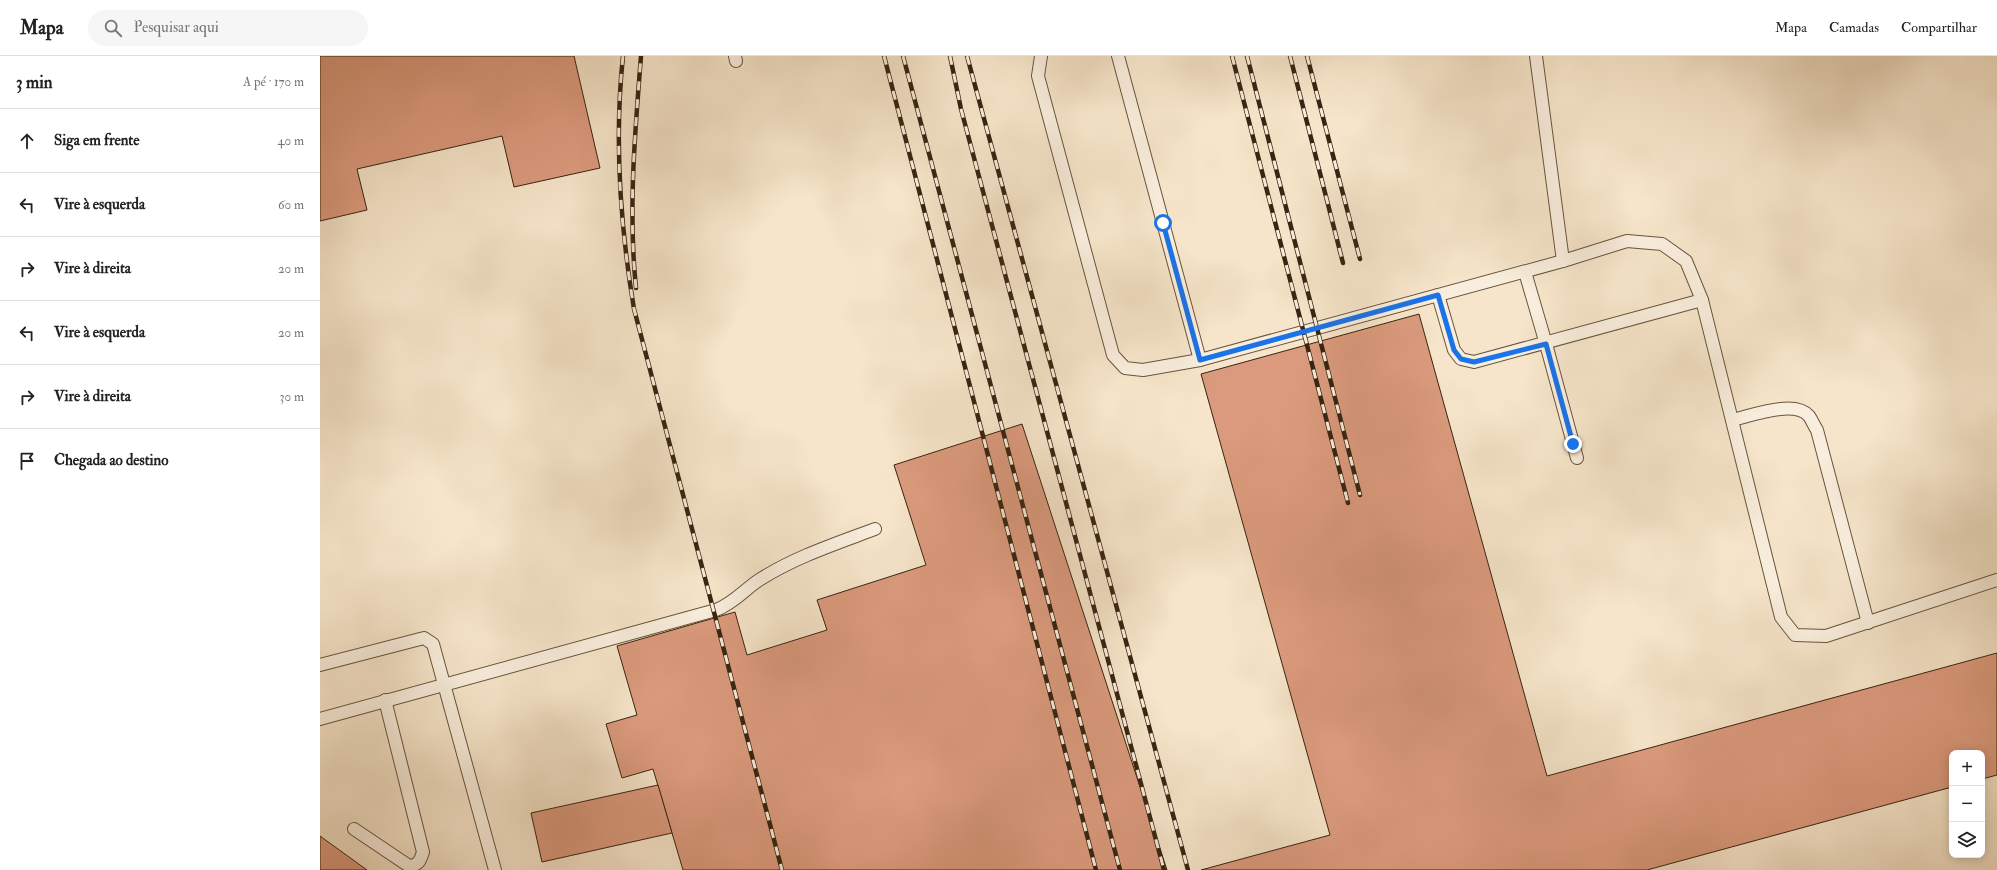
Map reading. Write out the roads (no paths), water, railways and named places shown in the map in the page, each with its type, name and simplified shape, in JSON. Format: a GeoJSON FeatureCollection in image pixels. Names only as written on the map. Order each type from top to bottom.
{"type":"FeatureCollection","features":[{"type":"Feature","properties":{"kind":"lane"},"geometry":{"type":"LineString","coordinates":[[1041,56],[1038,76],[1113,355],[1125,368],[1143,370],[1200,360],[1525,272],[1627,241],[1662,244],[1686,261],[1702,300],[1780,617],[1795,635],[1826,636],[1997,580]]}},
{"type":"Feature","properties":{"kind":"lane"},"geometry":{"type":"LineString","coordinates":[[1118,56],[1200,360]]}},
{"type":"Feature","properties":{"kind":"lane"},"geometry":{"type":"LineString","coordinates":[[1536,56],[1563,261]]}},
{"type":"Feature","properties":{"kind":"lane"},"geometry":{"type":"LineString","coordinates":[[1525,272],[1577,458]]}},
{"type":"Feature","properties":{"kind":"lane"},"geometry":{"type":"LineString","coordinates":[[1438,295],[1454,350],[1461,359],[1474,362],[1546,344],[1702,300]]}},
{"type":"Feature","properties":{"kind":"lane"},"geometry":{"type":"LineString","coordinates":[[1732,420],[1785,408],[1799,410],[1809,416],[1817,430],[1868,623]]}},
{"type":"Feature","properties":{"kind":"lane"},"geometry":{"type":"LineString","coordinates":[[320,719],[442,684],[716,610],[726,606],[759,580],[808,554],[875,529]]}},
{"type":"Feature","properties":{"kind":"lane"},"geometry":{"type":"LineString","coordinates":[[320,665],[424,638],[433,644],[442,684],[495,870]]}},
{"type":"Feature","properties":{"kind":"lane"},"geometry":{"type":"LineString","coordinates":[[354,829],[409,866],[420,862],[423,852],[385,700]]}},
{"type":"Feature","properties":{"kind":"railway"},"geometry":{"type":"LineString","coordinates":[[623,56],[619,120],[620,183],[625,246],[634,309],[782,870]]}},
{"type":"Feature","properties":{"kind":"railway"},"geometry":{"type":"LineString","coordinates":[[636,288],[632,201],[641,56]]}},
{"type":"Feature","properties":{"kind":"railway"},"geometry":{"type":"LineString","coordinates":[[884,56],[1096,870]]}},
{"type":"Feature","properties":{"kind":"railway"},"geometry":{"type":"LineString","coordinates":[[903,56],[1120,870]]}},
{"type":"Feature","properties":{"kind":"railway"},"geometry":{"type":"LineString","coordinates":[[950,56],[961,109],[1164,870]]}},
{"type":"Feature","properties":{"kind":"railway"},"geometry":{"type":"LineString","coordinates":[[967,56],[1188,870]]}},
{"type":"Feature","properties":{"kind":"railway"},"geometry":{"type":"LineString","coordinates":[[1232,56],[1348,503]]}},
{"type":"Feature","properties":{"kind":"railway"},"geometry":{"type":"LineString","coordinates":[[1247,56],[1360,495]]}},
{"type":"Feature","properties":{"kind":"railway"},"geometry":{"type":"LineString","coordinates":[[1290,56],[1343,263]]}},
{"type":"Feature","properties":{"kind":"railway"},"geometry":{"type":"LineString","coordinates":[[1307,56],[1360,259]]}}]}
